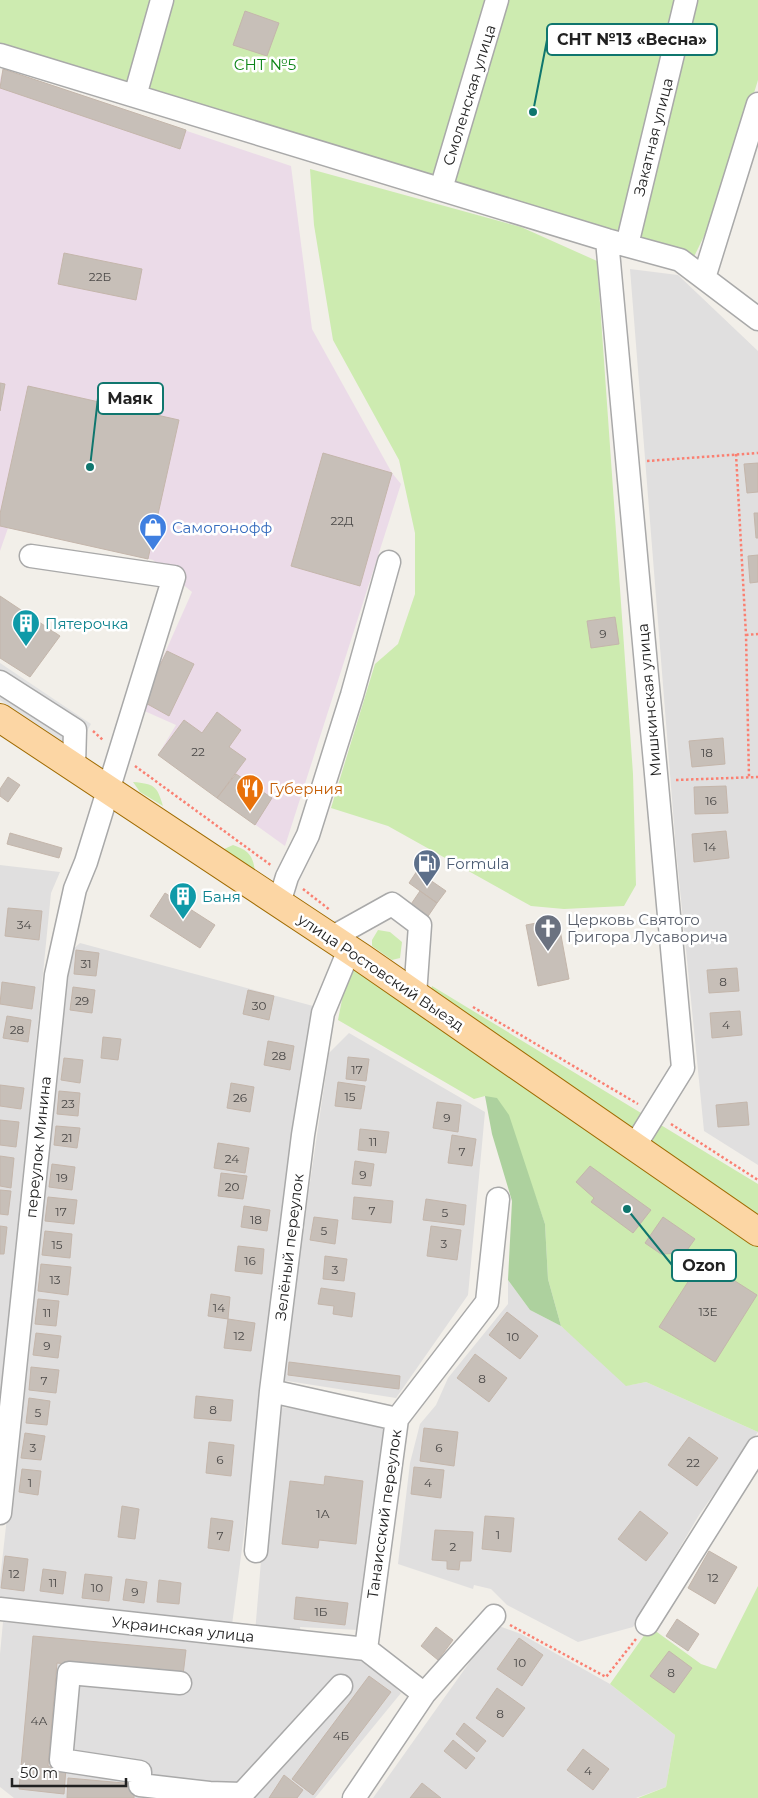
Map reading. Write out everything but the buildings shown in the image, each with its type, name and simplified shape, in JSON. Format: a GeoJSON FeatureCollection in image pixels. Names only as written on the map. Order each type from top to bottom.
{"type":"FeatureCollection","features":[{"type":"Feature","properties":{"kind":"main road","name":"улица Ростовский Выезд"},"geometry":{"type":"LineString","coordinates":[[0,718],[340,944],[758,1232]]}},
{"type":"Feature","properties":{"kind":"street"},"geometry":{"type":"LineString","coordinates":[[134,96],[162,0]]}},
{"type":"Feature","properties":{"kind":"street","name":"Смоленская улица"},"geometry":{"type":"LineString","coordinates":[[440,189],[497,0]]}},
{"type":"Feature","properties":{"kind":"street","name":"Закатная улица"},"geometry":{"type":"LineString","coordinates":[[617,243],[686,0]]}},
{"type":"Feature","properties":{"kind":"street"},"geometry":{"type":"LineString","coordinates":[[0,55],[617,243],[680,260],[758,319]]}},
{"type":"Feature","properties":{"kind":"street"},"geometry":{"type":"LineString","coordinates":[[704,278],[758,104]]}},
{"type":"Feature","properties":{"kind":"street","name":"Мишкинская улица"},"geometry":{"type":"LineString","coordinates":[[617,243],[628,462],[683,1068],[634,1147]]}},
{"type":"Feature","properties":{"kind":"street","name":"переулок Минина"},"geometry":{"type":"LineString","coordinates":[[0,1513],[56,976],[75,889],[86,862],[174,577],[31,556]]}},
{"type":"Feature","properties":{"kind":"street"},"geometry":{"type":"LineString","coordinates":[[279,903],[287,877],[308,835],[352,696],[389,562]]}},
{"type":"Feature","properties":{"kind":"street"},"geometry":{"type":"LineString","coordinates":[[0,682],[75,730],[74,766]]}},
{"type":"Feature","properties":{"kind":"street"},"geometry":{"type":"LineString","coordinates":[[340,944],[392,904],[420,925],[415,995]]}},
{"type":"Feature","properties":{"kind":"street","name":"Зелёный переулок"},"geometry":{"type":"LineString","coordinates":[[256,1551],[270,1391],[303,1135],[323,1013],[340,944]]}},
{"type":"Feature","properties":{"kind":"street","name":"Танаисский переулок"},"geometry":{"type":"LineString","coordinates":[[366,1648],[397,1419],[487,1302],[498,1199]]}},
{"type":"Feature","properties":{"kind":"street"},"geometry":{"type":"LineString","coordinates":[[270,1391],[397,1419]]}},
{"type":"Feature","properties":{"kind":"street"},"geometry":{"type":"LineString","coordinates":[[647,1624],[758,1448]]}},
{"type":"Feature","properties":{"kind":"street","name":"Украинская улица"},"geometry":{"type":"LineString","coordinates":[[0,1609],[366,1648]]}},
{"type":"Feature","properties":{"kind":"street"},"geometry":{"type":"LineString","coordinates":[[354,1798],[424,1694],[494,1616]]}},
{"type":"Feature","properties":{"kind":"street"},"geometry":{"type":"LineString","coordinates":[[366,1648],[424,1694]]}},
{"type":"Feature","properties":{"kind":"street"},"geometry":{"type":"LineString","coordinates":[[180,1683],[69,1673],[61,1760],[140,1772],[140,1785],[209,1795],[242,1794],[341,1686]]}},
{"type":"Feature","properties":{"kind":"path"},"geometry":{"type":"LineString","coordinates":[[628,462],[758,453]]}},
{"type":"Feature","properties":{"kind":"path"},"geometry":{"type":"LineString","coordinates":[[736,454],[746,634],[750,777]]}},
{"type":"Feature","properties":{"kind":"path"},"geometry":{"type":"LineString","coordinates":[[746,634],[758,634]]}},
{"type":"Feature","properties":{"kind":"path"},"geometry":{"type":"LineString","coordinates":[[657,781],[758,777]]}},
{"type":"Feature","properties":{"kind":"path"},"geometry":{"type":"LineString","coordinates":[[494,1616],[606,1676],[647,1624]]}},
{"type":"Feature","properties":{"kind":"shaded area"},"geometry":{"type":"Polygon","coordinates":[[[3,69],[291,166],[312,329],[392,473],[401,484],[285,846],[158,755],[176,725],[140,709],[192,592],[153,560],[8,528],[0,551],[0,79],[3,69]]]}},
{"type":"Feature","properties":{"kind":"shaded area"},"geometry":{"type":"Polygon","coordinates":[[[630,269],[678,275],[758,351],[758,1165],[704,1131],[676,849],[630,269]]]}},
{"type":"Feature","properties":{"kind":"shaded area"},"geometry":{"type":"Polygon","coordinates":[[[0,663],[91,724],[76,751],[0,700],[0,663]]]}},
{"type":"Feature","properties":{"kind":"shaded area"},"geometry":{"type":"Polygon","coordinates":[[[0,865],[60,872],[51,893],[0,1406],[0,865]]]}},
{"type":"Feature","properties":{"kind":"shaded area"},"geometry":{"type":"Polygon","coordinates":[[[80,943],[313,1006],[232,1625],[0,1598],[0,1580],[70,952],[80,943]]]}},
{"type":"Feature","properties":{"kind":"shaded area"},"geometry":{"type":"Polygon","coordinates":[[[349,1033],[485,1112],[468,1295],[396,1398],[281,1380],[329,1053],[349,1033]]]}},
{"type":"Feature","properties":{"kind":"shaded area"},"geometry":{"type":"Polygon","coordinates":[[[508,1280],[530,1310],[561,1326],[630,1385],[646,1382],[758,1432],[699,1515],[633,1627],[578,1642],[507,1605],[491,1589],[474,1585],[473,1589],[398,1564],[410,1463],[420,1424],[436,1405],[448,1378],[508,1304],[508,1280]]]}},
{"type":"Feature","properties":{"kind":"shaded area"},"geometry":{"type":"Polygon","coordinates":[[[278,1408],[337,1414],[387,1429],[359,1630],[300,1627],[301,1635],[255,1633],[266,1501],[278,1408]]]}},
{"type":"Feature","properties":{"kind":"shaded area"},"geometry":{"type":"Polygon","coordinates":[[[3,1622],[366,1658],[401,1693],[315,1798],[14,1798],[0,1787],[0,1654],[3,1622]]]}},
{"type":"Feature","properties":{"kind":"shaded area"},"geometry":{"type":"Polygon","coordinates":[[[496,1625],[521,1634],[610,1684],[675,1735],[666,1787],[636,1798],[373,1798],[496,1625]]]}},
{"type":"Feature","properties":{"kind":"green space","name":"СНТ №5"},"geometry":{"type":"Polygon","coordinates":[[[0,0],[758,0],[758,80],[721,201],[690,265],[0,56],[0,0]]]}},
{"type":"Feature","properties":{"kind":"green space"},"geometry":{"type":"Polygon","coordinates":[[[310,169],[521,227],[597,261],[633,774],[636,885],[624,906],[564,909],[531,906],[388,826],[331,808],[375,664],[398,644],[415,594],[415,533],[399,460],[333,340],[314,225],[310,169]]]}},
{"type":"Feature","properties":{"kind":"green space"},"geometry":{"type":"Polygon","coordinates":[[[133,782],[154,787],[159,794],[163,806],[140,792],[133,782]]]}},
{"type":"Feature","properties":{"kind":"green space"},"geometry":{"type":"Polygon","coordinates":[[[233,845],[249,854],[255,871],[222,850],[233,845]]]}},
{"type":"Feature","properties":{"kind":"green space"},"geometry":{"type":"Polygon","coordinates":[[[378,930],[390,932],[402,942],[400,958],[392,960],[372,946],[372,940],[378,930]]]}},
{"type":"Feature","properties":{"kind":"green space"},"geometry":{"type":"Polygon","coordinates":[[[357,964],[758,1239],[758,1432],[646,1382],[626,1386],[561,1326],[548,1279],[545,1224],[527,1172],[485,1096],[474,1099],[338,1020],[347,974],[357,964]]]}},
{"type":"Feature","properties":{"kind":"green space"},"geometry":{"type":"Polygon","coordinates":[[[432,986],[758,1184],[758,1218],[429,996],[432,986]]]}},
{"type":"Feature","properties":{"kind":"green space"},"geometry":{"type":"Polygon","coordinates":[[[485,1096],[497,1098],[509,1115],[545,1224],[548,1279],[561,1326],[530,1310],[508,1280],[512,1201],[492,1134],[485,1096]]]}},
{"type":"Feature","properties":{"kind":"green space"},"geometry":{"type":"Polygon","coordinates":[[[758,1586],[758,1798],[638,1798],[666,1787],[675,1735],[610,1684],[650,1627],[701,1664],[716,1669],[758,1586]]]}},
{"type":"Feature","properties":{"kind":"place","name":"СНТ №13 «Весна»"},"geometry":{"type":"Point","coordinates":[533,112]}},
{"type":"Feature","properties":{"kind":"place","name":"Маяк"},"geometry":{"type":"Point","coordinates":[90,467]}},
{"type":"Feature","properties":{"kind":"place","name":"Самогонофф"},"geometry":{"type":"Point","coordinates":[153,551]}},
{"type":"Feature","properties":{"kind":"place","name":"Пятерочка"},"geometry":{"type":"Point","coordinates":[26,647]}},
{"type":"Feature","properties":{"kind":"place","name":"Губерния"},"geometry":{"type":"Point","coordinates":[250,812]}},
{"type":"Feature","properties":{"kind":"place","name":"Formula"},"geometry":{"type":"Point","coordinates":[427,887]}},
{"type":"Feature","properties":{"kind":"place","name":"Баня"},"geometry":{"type":"Point","coordinates":[183,920]}},
{"type":"Feature","properties":{"kind":"place","name":"Церковь Святого Григора Лусаворича"},"geometry":{"type":"Point","coordinates":[548,952]}},
{"type":"Feature","properties":{"kind":"place","name":"Ozon"},"geometry":{"type":"Point","coordinates":[627,1209]}}]}
